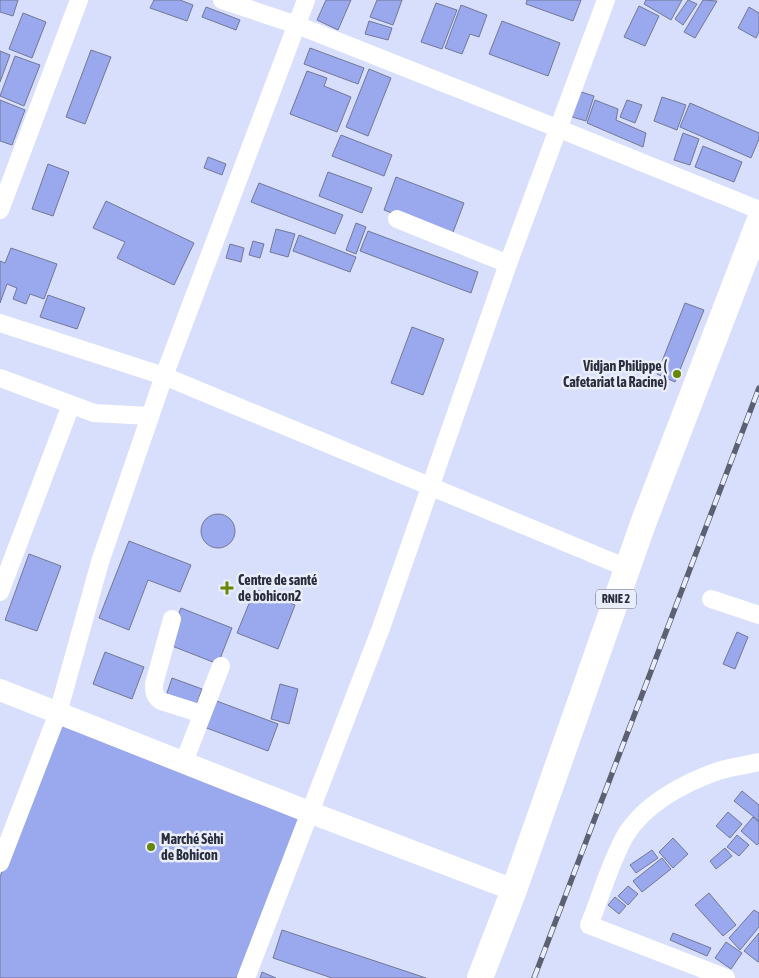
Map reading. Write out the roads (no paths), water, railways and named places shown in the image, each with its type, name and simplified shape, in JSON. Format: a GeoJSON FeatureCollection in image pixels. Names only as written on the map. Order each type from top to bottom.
{"type":"FeatureCollection","features":[{"type":"Feature","properties":{"kind":"highway","name":"RNIE 2"},"geometry":{"type":"LineString","coordinates":[[480,978],[514,890],[627,568],[759,222]]}},
{"type":"Feature","properties":{"kind":"main road"},"geometry":{"type":"LineString","coordinates":[[0,690],[309,812],[514,890]]}},
{"type":"Feature","properties":{"kind":"street"},"geometry":{"type":"LineString","coordinates":[[0,210],[79,0]]}},
{"type":"Feature","properties":{"kind":"street"},"geometry":{"type":"LineString","coordinates":[[222,0],[297,25],[759,210]]}},
{"type":"Feature","properties":{"kind":"street"},"geometry":{"type":"LineString","coordinates":[[0,863],[58,713],[100,562],[164,376],[306,0]]}},
{"type":"Feature","properties":{"kind":"street"},"geometry":{"type":"LineString","coordinates":[[246,978],[381,628],[508,264],[606,0]]}},
{"type":"Feature","properties":{"kind":"street"},"geometry":{"type":"LineString","coordinates":[[397,219],[508,264]]}},
{"type":"Feature","properties":{"kind":"street"},"geometry":{"type":"LineString","coordinates":[[0,323],[164,376],[627,568]]}},
{"type":"Feature","properties":{"kind":"street"},"geometry":{"type":"LineString","coordinates":[[0,378],[94,413],[150,416]]}},
{"type":"Feature","properties":{"kind":"street"},"geometry":{"type":"LineString","coordinates":[[0,590],[71,405]]}},
{"type":"Feature","properties":{"kind":"street"},"geometry":{"type":"LineString","coordinates":[[711,599],[759,615]]}},
{"type":"Feature","properties":{"kind":"street"},"geometry":{"type":"LineString","coordinates":[[172,619],[154,684],[154,692],[156,698],[161,701],[202,714]]}},
{"type":"Feature","properties":{"kind":"street"},"geometry":{"type":"LineString","coordinates":[[184,762],[221,666]]}},
{"type":"Feature","properties":{"kind":"street"},"geometry":{"type":"LineString","coordinates":[[726,978],[589,925],[626,836],[647,811],[670,794],[711,774],[759,762]]}},
{"type":"Feature","properties":{"kind":"railway"},"geometry":{"type":"LineString","coordinates":[[534,978],[759,388]]}},
{"type":"Feature","properties":{"kind":"place","name":"Vidjan Philippe ( Cafetariat la Racine)"},"geometry":{"type":"Point","coordinates":[677,374]}},
{"type":"Feature","properties":{"kind":"place","name":"Centre de santé de bohicon2"},"geometry":{"type":"Point","coordinates":[227,588]}},
{"type":"Feature","properties":{"kind":"place","name":"Marché Sèhi de Bohicon"},"geometry":{"type":"Point","coordinates":[151,847]}}]}
